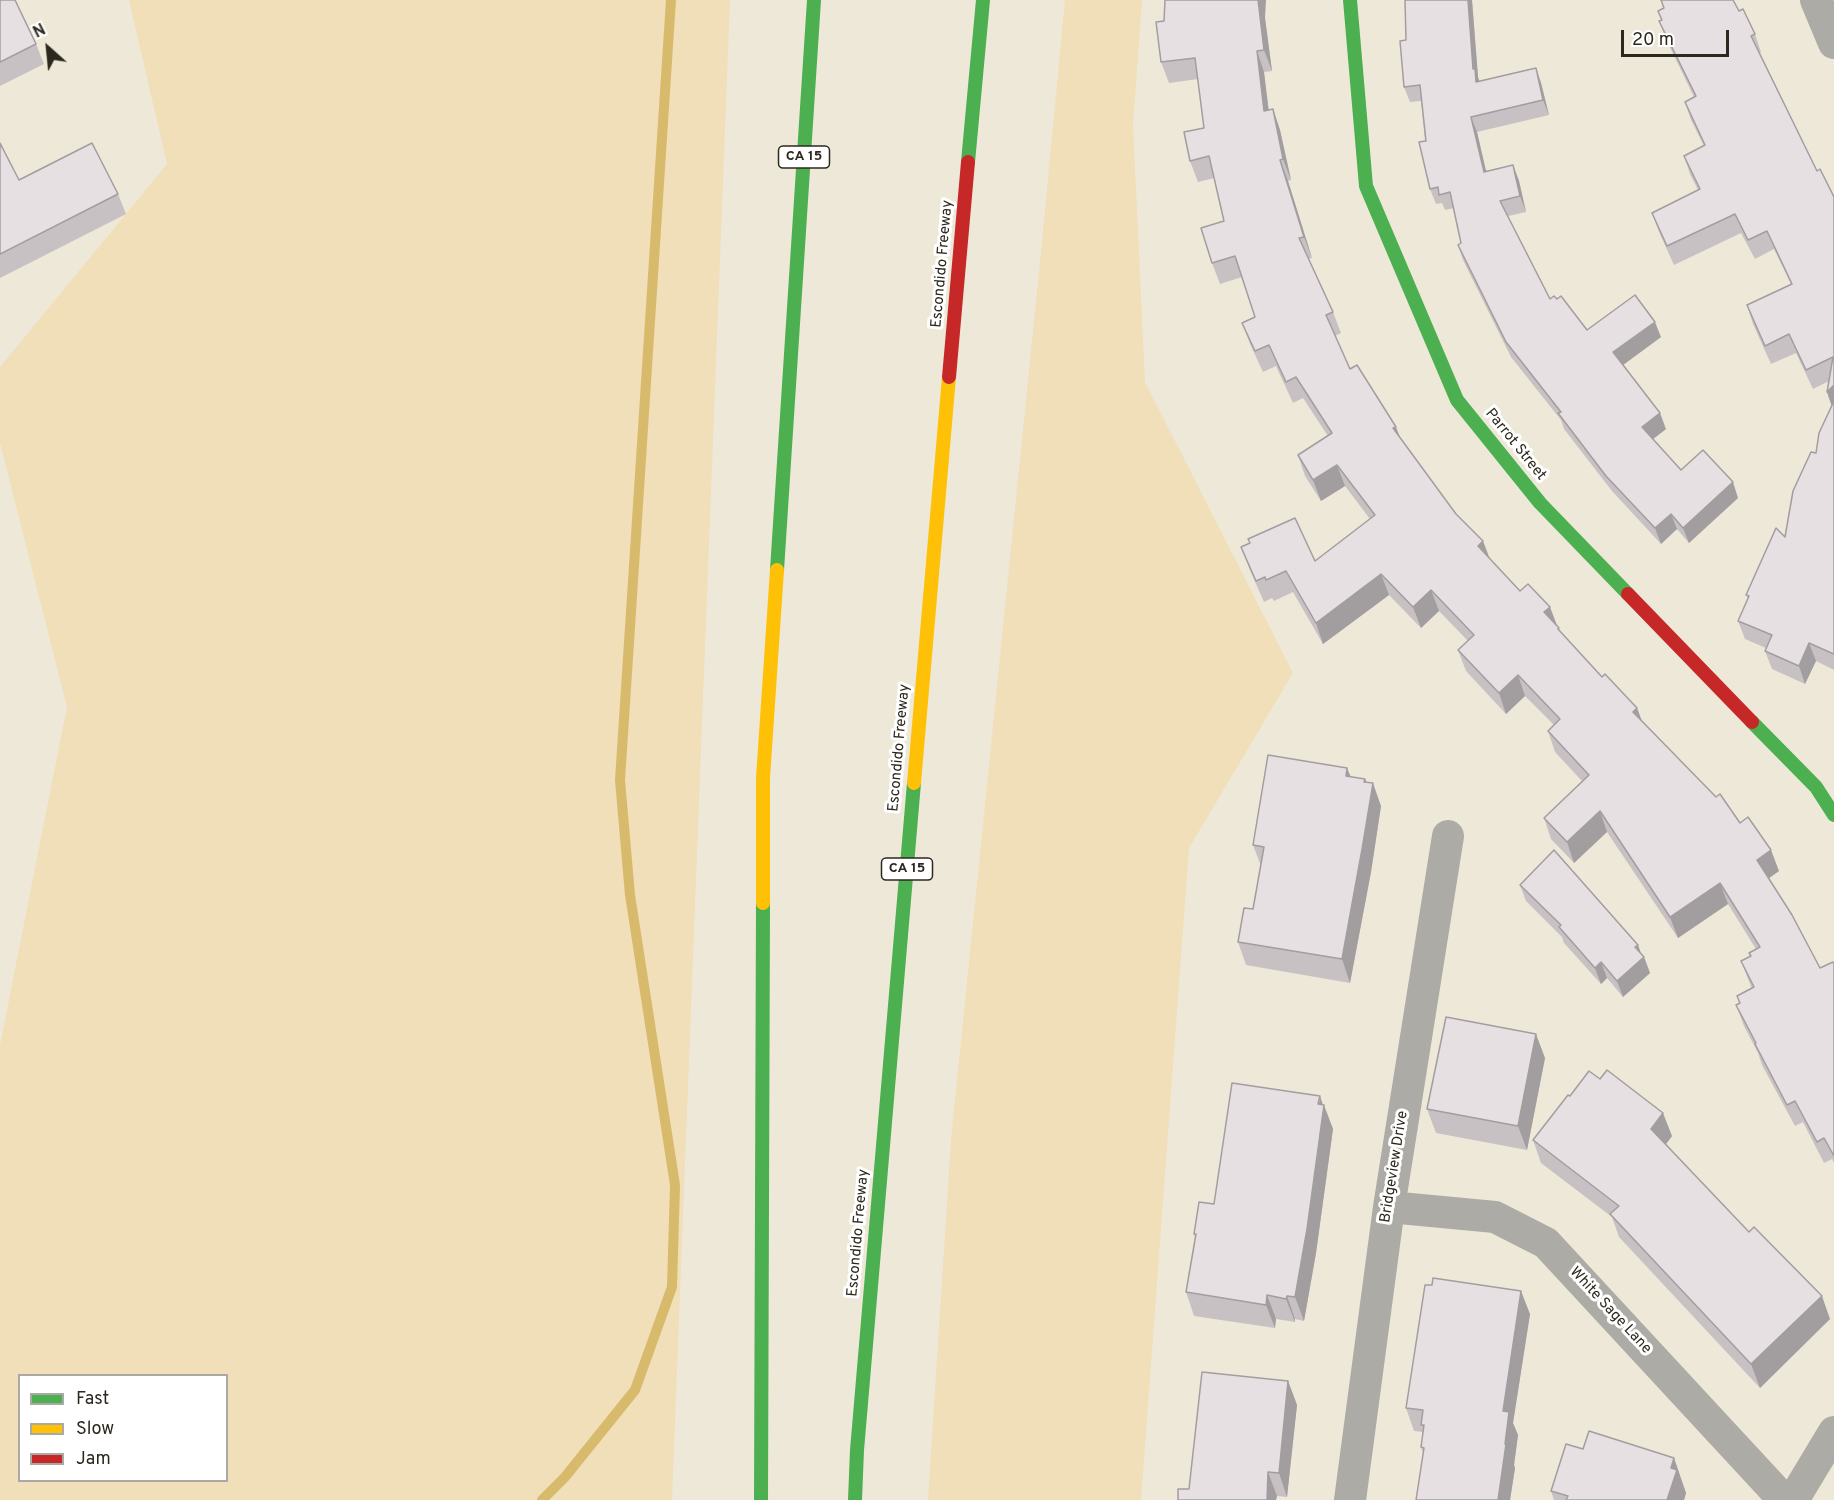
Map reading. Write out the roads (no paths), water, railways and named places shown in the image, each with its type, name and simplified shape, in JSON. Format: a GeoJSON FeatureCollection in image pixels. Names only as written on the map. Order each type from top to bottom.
{"type":"FeatureCollection","features":[{"type":"Feature","properties":{"kind":"main road","name":"CA 15"},"geometry":{"type":"LineString","coordinates":[[761,1500],[763,778],[814,0]]}},
{"type":"Feature","properties":{"kind":"main road","name":"Escondido Freeway"},"geometry":{"type":"LineString","coordinates":[[855,1500],[858,1438],[944,430],[983,0]]}},
{"type":"Feature","properties":{"kind":"main road","name":"Parrot Street"},"geometry":{"type":"LineString","coordinates":[[1350,0],[1366,186],[1457,400],[1540,502],[1816,787],[1834,815]]}},
{"type":"Feature","properties":{"kind":"street"},"geometry":{"type":"LineString","coordinates":[[1816,0],[1834,43]]}},
{"type":"Feature","properties":{"kind":"street","name":"Bridgeview Drive"},"geometry":{"type":"LineString","coordinates":[[1350,1500],[1389,1207],[1448,836]]}},
{"type":"Feature","properties":{"kind":"street","name":"White Sage Lane"},"geometry":{"type":"LineString","coordinates":[[1389,1207],[1494,1217],[1546,1243],[1784,1500]]}},
{"type":"Feature","properties":{"kind":"street"},"geometry":{"type":"LineString","coordinates":[[1793,1500],[1834,1432]]}},
{"type":"Feature","properties":{"kind":"waterway"},"geometry":{"type":"LineString","coordinates":[[542,1500],[565,1477],[635,1390],[672,1287],[675,1185],[630,895],[620,780],[671,0]]}}]}
